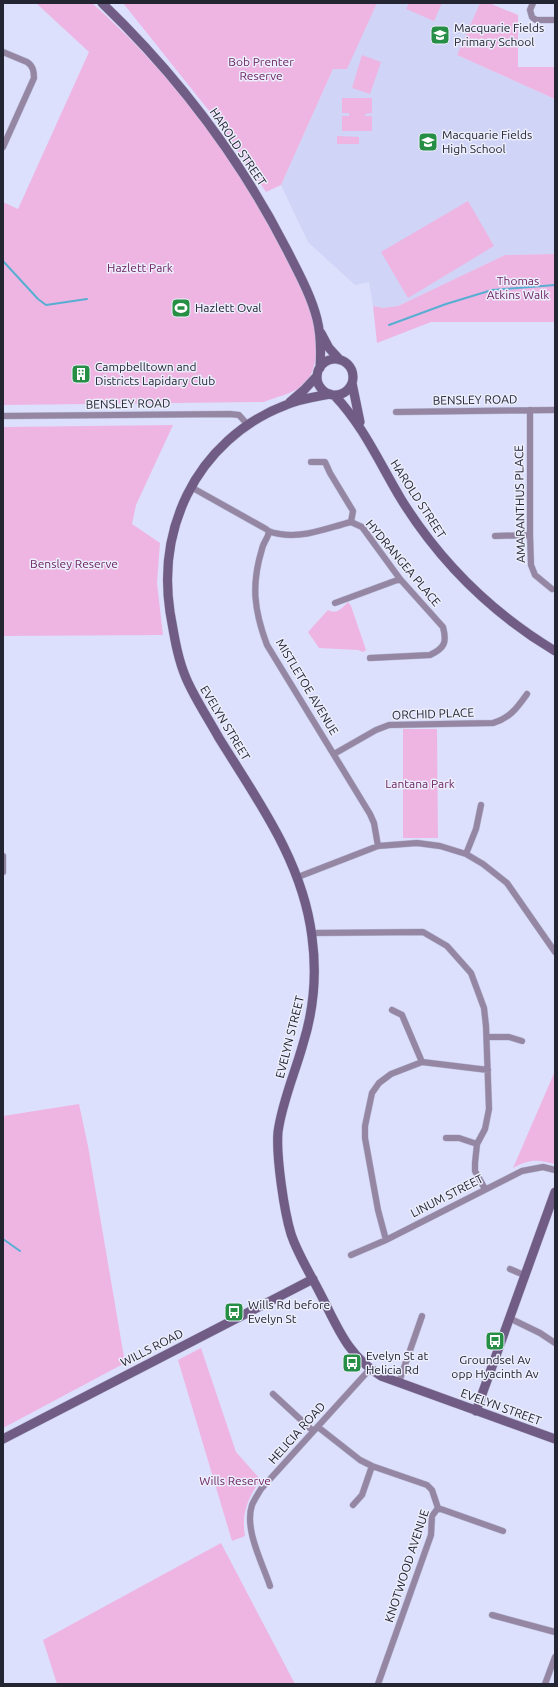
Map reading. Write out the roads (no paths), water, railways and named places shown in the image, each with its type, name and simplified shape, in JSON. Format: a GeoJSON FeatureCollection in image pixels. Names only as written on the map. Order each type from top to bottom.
{"type":"FeatureCollection","features":[{"type":"Feature","properties":{"kind":"street","name":"HAROLD STREET"},"geometry":{"type":"LineString","coordinates":[[102,3],[150,50],[206,120],[245,177],[267,213],[298,272],[312,302],[319,328],[325,341],[340,360]]}},
{"type":"Feature","properties":{"kind":"street"},"geometry":{"type":"LineString","coordinates":[[533,3],[530,10],[532,17],[536,20],[555,20]]}},
{"type":"Feature","properties":{"kind":"street"},"geometry":{"type":"LineString","coordinates":[[3,52],[30,64],[34,73],[34,78],[3,144]]}},
{"type":"Feature","properties":{"kind":"street","name":"HAROLD STREET"},"geometry":{"type":"LineString","coordinates":[[318,372],[319,328]]}},
{"type":"Feature","properties":{"kind":"street"},"geometry":{"type":"LineString","coordinates":[[331,360],[340,360],[351,369],[352,382],[347,390],[332,394],[320,387],[318,372],[323,364],[331,360]]}},
{"type":"Feature","properties":{"kind":"street","name":"EVELYN STREET"},"geometry":{"type":"LineString","coordinates":[[318,372],[304,390],[287,404],[248,425],[212,456],[191,487],[176,522],[170,547],[168,570],[169,603],[176,648],[190,688],[279,836],[298,877],[312,933],[315,974],[312,1008],[304,1044],[282,1110],[278,1144],[284,1196],[291,1233],[348,1347],[356,1357],[370,1369],[381,1376],[555,1439]]}},
{"type":"Feature","properties":{"kind":"street","name":"HAROLD STREET"},"geometry":{"type":"LineString","coordinates":[[352,382],[362,429]]}},
{"type":"Feature","properties":{"kind":"street","name":"HAROLD STREET"},"geometry":{"type":"LineString","coordinates":[[332,394],[347,408],[362,429],[405,505],[440,555],[480,596],[510,620],[555,651]]}},
{"type":"Feature","properties":{"kind":"street","name":"EVELYN STREET"},"geometry":{"type":"LineString","coordinates":[[287,404],[332,394]]}},
{"type":"Feature","properties":{"kind":"street","name":"AMARANTHUS PLACE"},"geometry":{"type":"LineString","coordinates":[[530,410],[531,564],[535,574],[552,589]]}},
{"type":"Feature","properties":{"kind":"street","name":"BENSLEY ROAD"},"geometry":{"type":"LineString","coordinates":[[396,412],[555,410]]}},
{"type":"Feature","properties":{"kind":"street","name":"BENSLEY ROAD"},"geometry":{"type":"LineString","coordinates":[[3,416],[230,414],[239,415],[248,425]]}},
{"type":"Feature","properties":{"kind":"street","name":"HYDRANGEA PLACE"},"geometry":{"type":"LineString","coordinates":[[311,462],[326,462],[330,473],[353,511],[351,522],[362,528],[400,579],[443,627],[446,637],[444,645],[439,651],[430,655],[370,658]]}},
{"type":"Feature","properties":{"kind":"street"},"geometry":{"type":"LineString","coordinates":[[191,487],[269,532],[291,536],[320,532],[351,522]]}},
{"type":"Feature","properties":{"kind":"street","name":"MISTLETOE AVENUE"},"geometry":{"type":"LineString","coordinates":[[269,532],[262,547],[255,578],[255,595],[260,626],[267,644],[370,814],[374,823],[378,846]]}},
{"type":"Feature","properties":{"kind":"street"},"geometry":{"type":"LineString","coordinates":[[495,536],[530,535]]}},
{"type":"Feature","properties":{"kind":"street"},"geometry":{"type":"LineString","coordinates":[[335,603],[400,579]]}},
{"type":"Feature","properties":{"kind":"street","name":"ORCHID PLACE"},"geometry":{"type":"LineString","coordinates":[[334,754],[376,730],[389,725],[493,723],[503,720],[515,712],[527,694]]}},
{"type":"Feature","properties":{"kind":"street"},"geometry":{"type":"LineString","coordinates":[[466,854],[476,829],[481,805]]}},
{"type":"Feature","properties":{"kind":"street"},"geometry":{"type":"LineString","coordinates":[[298,877],[378,846],[405,843],[430,844],[466,854],[483,864],[507,883],[555,952]]}},
{"type":"Feature","properties":{"kind":"street"},"geometry":{"type":"LineString","coordinates":[[3,856],[3,872]]}},
{"type":"Feature","properties":{"kind":"street"},"geometry":{"type":"LineString","coordinates":[[312,933],[423,932],[448,946],[471,973],[484,1008],[488,1070],[488,1109],[485,1129],[478,1144],[475,1163],[475,1171],[484,1189]]}},
{"type":"Feature","properties":{"kind":"street"},"geometry":{"type":"LineString","coordinates":[[392,1010],[402,1015],[422,1062]]}},
{"type":"Feature","properties":{"kind":"street"},"geometry":{"type":"LineString","coordinates":[[486,1037],[509,1037],[522,1041]]}},
{"type":"Feature","properties":{"kind":"street"},"geometry":{"type":"LineString","coordinates":[[386,1240],[378,1210],[365,1138],[365,1126],[372,1093],[379,1083],[391,1074],[422,1062],[488,1070]]}},
{"type":"Feature","properties":{"kind":"street"},"geometry":{"type":"LineString","coordinates":[[446,1138],[459,1138],[478,1144]]}},
{"type":"Feature","properties":{"kind":"street","name":"LINUM STREET"},"geometry":{"type":"LineString","coordinates":[[351,1255],[386,1240],[522,1170],[543,1167],[555,1170]]}},
{"type":"Feature","properties":{"kind":"street"},"geometry":{"type":"LineString","coordinates":[[476,1410],[555,1192]]}},
{"type":"Feature","properties":{"kind":"street"},"geometry":{"type":"LineString","coordinates":[[510,1270],[524,1275]]}},
{"type":"Feature","properties":{"kind":"street","name":"WILLS ROAD"},"geometry":{"type":"LineString","coordinates":[[3,1439],[313,1278]]}},
{"type":"Feature","properties":{"kind":"street"},"geometry":{"type":"LineString","coordinates":[[399,1382],[422,1316]]}},
{"type":"Feature","properties":{"kind":"street"},"geometry":{"type":"LineString","coordinates":[[509,1318],[540,1333],[555,1343]]}},
{"type":"Feature","properties":{"kind":"street","name":"HELICIA ROAD"},"geometry":{"type":"LineString","coordinates":[[270,1586],[251,1532],[249,1519],[252,1505],[261,1489],[370,1369]]}},
{"type":"Feature","properties":{"kind":"street","name":"KNOTWOOD AVENUE"},"geometry":{"type":"LineString","coordinates":[[273,1394],[315,1429],[353,1455],[372,1466],[426,1485],[432,1490],[438,1508],[432,1516],[431,1535],[378,1684]]}},
{"type":"Feature","properties":{"kind":"street"},"geometry":{"type":"LineString","coordinates":[[353,1505],[362,1495],[372,1466]]}},
{"type":"Feature","properties":{"kind":"street"},"geometry":{"type":"LineString","coordinates":[[438,1508],[503,1531]]}},
{"type":"Feature","properties":{"kind":"street"},"geometry":{"type":"LineString","coordinates":[[492,1615],[555,1632]]}},
{"type":"Feature","properties":{"kind":"street"},"geometry":{"type":"LineString","coordinates":[[545,1684],[555,1657]]}},
{"type":"Feature","properties":{"kind":"waterway"},"geometry":{"type":"LineString","coordinates":[[3,261],[38,299],[46,305],[87,299]]}},
{"type":"Feature","properties":{"kind":"waterway"},"geometry":{"type":"LineString","coordinates":[[389,325],[446,304],[492,290],[555,285]]}},
{"type":"Feature","properties":{"kind":"waterway"},"geometry":{"type":"LineString","coordinates":[[3,1239],[20,1251]]}},
{"type":"Feature","properties":{"kind":"place","name":"Macquarie Fields Primary School"},"geometry":{"type":"Point","coordinates":[440,35]}},
{"type":"Feature","properties":{"kind":"place","name":"Macquarie Fields High School"},"geometry":{"type":"Point","coordinates":[428,142]}},
{"type":"Feature","properties":{"kind":"place","name":"Hazlett Oval"},"geometry":{"type":"Point","coordinates":[181,308]}},
{"type":"Feature","properties":{"kind":"place","name":"Campbelltown and Districts Lapidary Club"},"geometry":{"type":"Point","coordinates":[81,374]}},
{"type":"Feature","properties":{"kind":"place","name":"Wills Rd before Evelyn St"},"geometry":{"type":"Point","coordinates":[234,1312]}},
{"type":"Feature","properties":{"kind":"place","name":"Groundsel Av opp Hyacinth Av"},"geometry":{"type":"Point","coordinates":[495,1341]}},
{"type":"Feature","properties":{"kind":"place","name":"Evelyn St at Helicia Rd"},"geometry":{"type":"Point","coordinates":[352,1363]}},
{"type":"Feature","properties":{"kind":"park label","name":"Bob Prenter Reserve"},"geometry":{"type":"Point","coordinates":[261,69]}},
{"type":"Feature","properties":{"kind":"park label","name":"Hazlett Park"},"geometry":{"type":"Point","coordinates":[140,268]}},
{"type":"Feature","properties":{"kind":"park label","name":"Thomas Atkins Walk"},"geometry":{"type":"Point","coordinates":[518,288]}},
{"type":"Feature","properties":{"kind":"park label","name":"Bensley Reserve"},"geometry":{"type":"Point","coordinates":[74,564]}},
{"type":"Feature","properties":{"kind":"park label","name":"Lantana Park"},"geometry":{"type":"Point","coordinates":[420,784]}},
{"type":"Feature","properties":{"kind":"park label","name":"Wills Reserve"},"geometry":{"type":"Point","coordinates":[235,1481]}}]}
